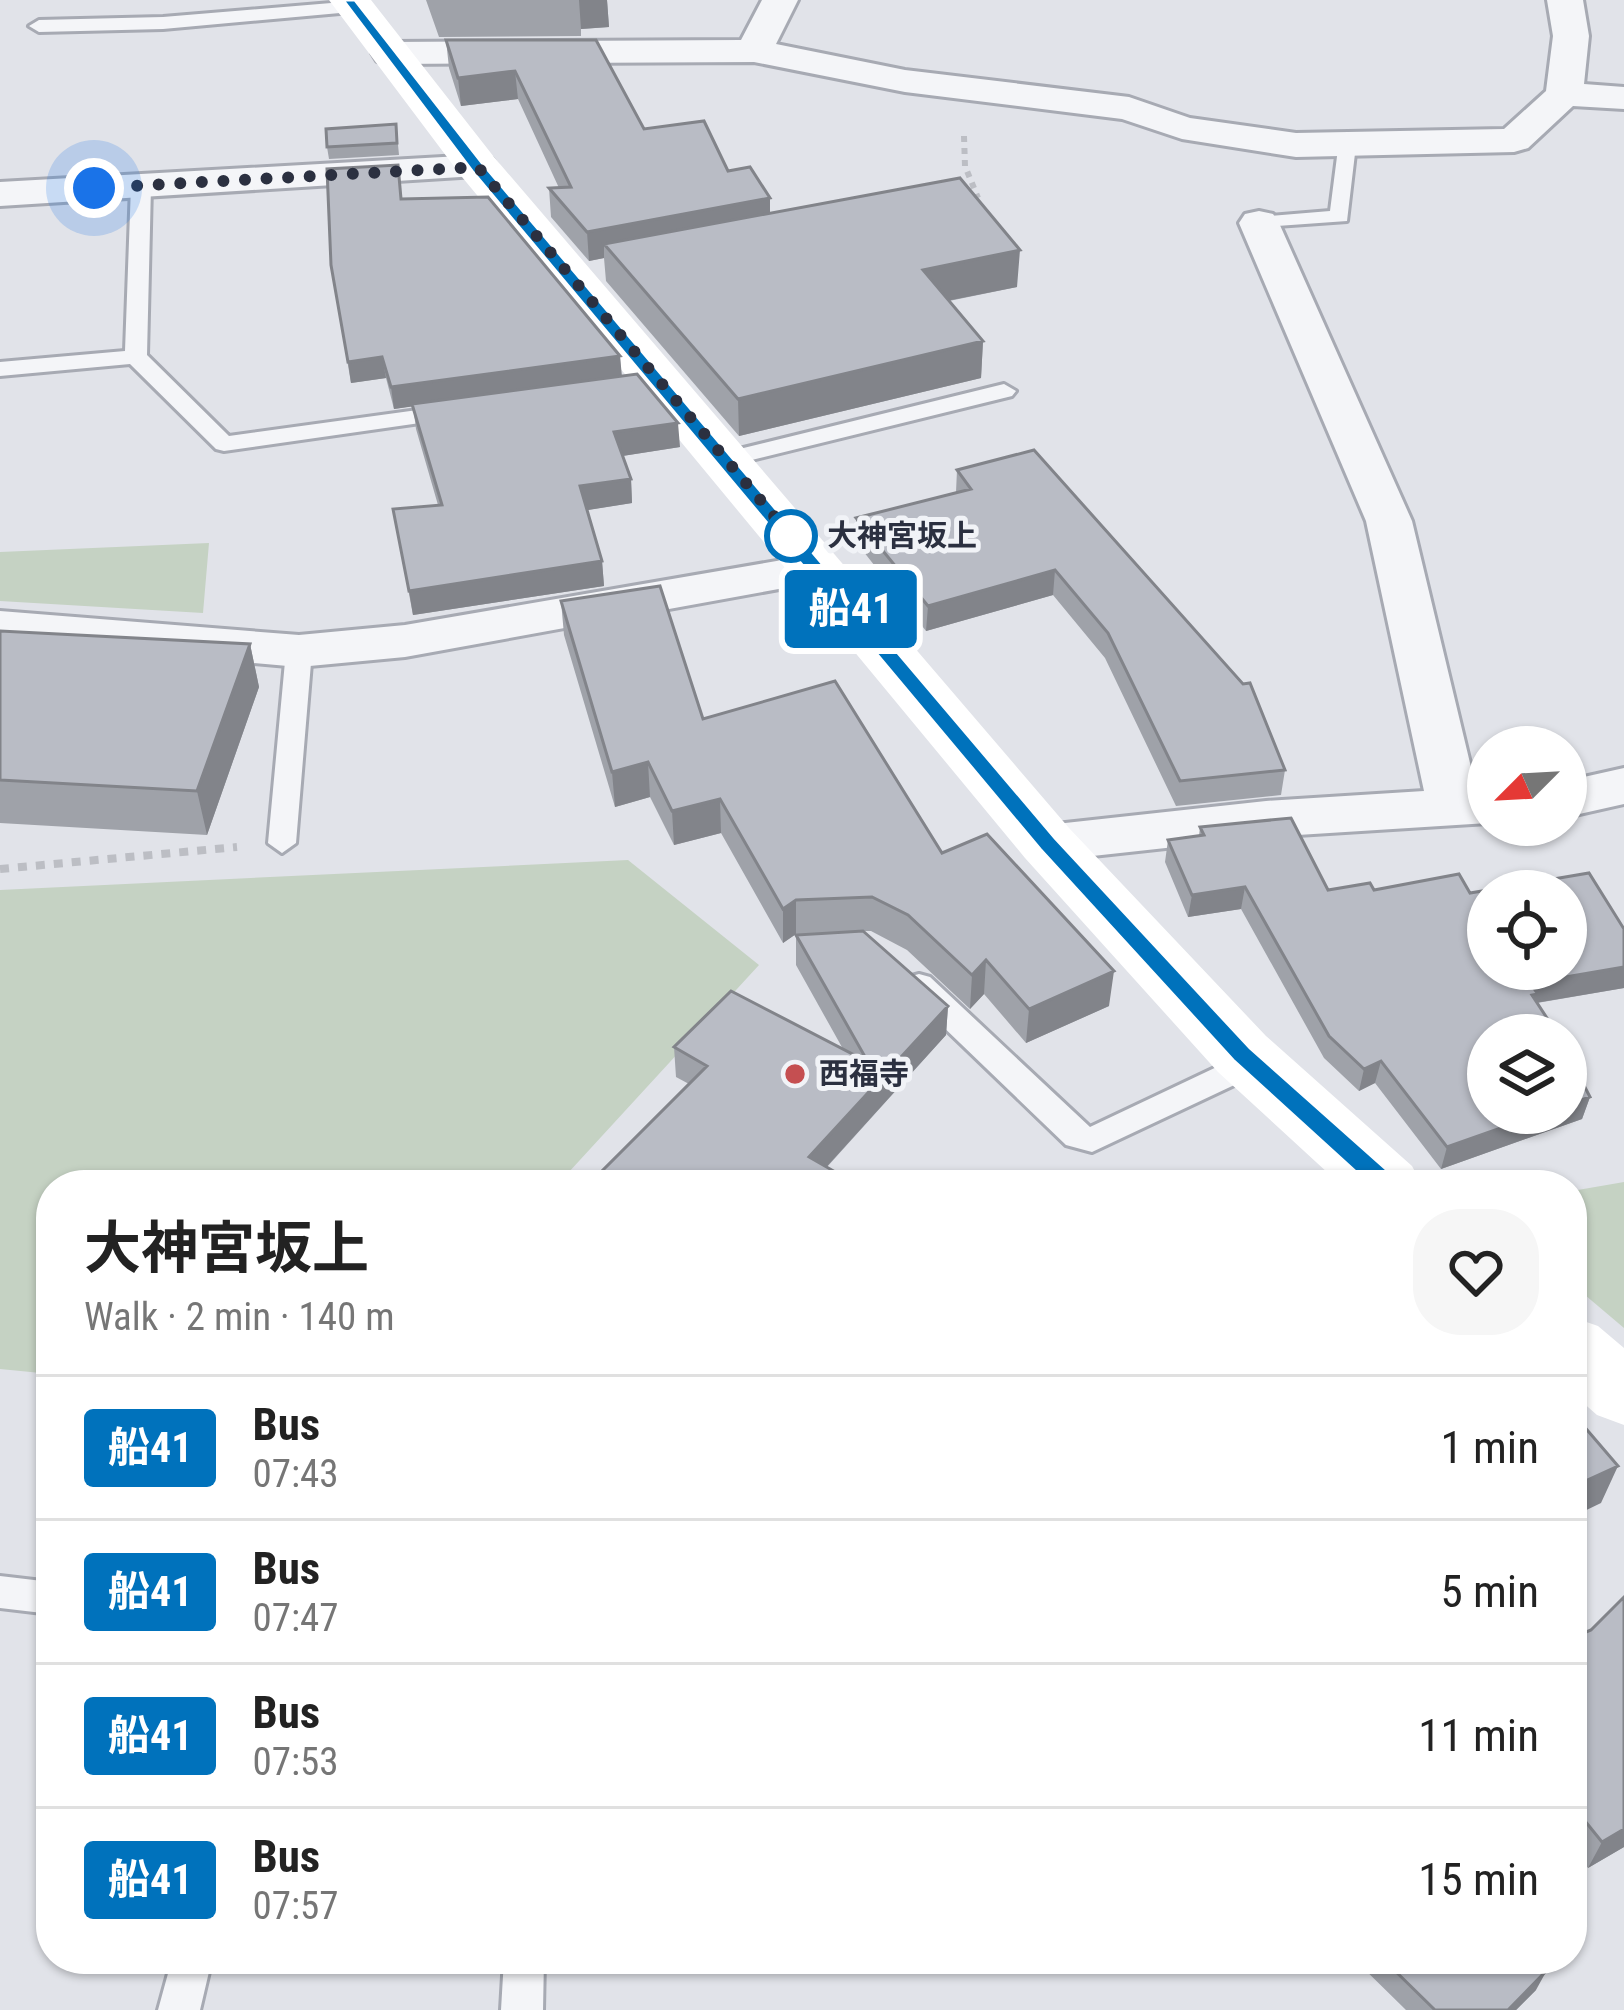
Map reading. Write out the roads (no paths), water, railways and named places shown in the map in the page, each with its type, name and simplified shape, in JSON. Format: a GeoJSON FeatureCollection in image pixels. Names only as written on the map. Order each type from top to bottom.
{"type":"FeatureCollection","features":[{"type":"Feature","properties":{"kind":"street"},"geometry":{"type":"LineString","coordinates":[[754,51],[780,0]]}},
{"type":"Feature","properties":{"kind":"street"},"geometry":{"type":"LineString","coordinates":[[390,53],[754,51],[962,88],[1129,107],[1182,128],[1296,145],[1514,140],[1564,94],[1571,36],[1565,0]]}},
{"type":"Feature","properties":{"kind":"street"},"geometry":{"type":"LineString","coordinates":[[353,3],[478,167],[582,274],[651,384],[727,459],[1048,843],[1252,1063],[1370,1170]]}},
{"type":"Feature","properties":{"kind":"street"},"geometry":{"type":"LineString","coordinates":[[1564,94],[1624,98]]}},
{"type":"Feature","properties":{"kind":"street"},"geometry":{"type":"LineString","coordinates":[[0,194],[478,167]]}},
{"type":"Feature","properties":{"kind":"street"},"geometry":{"type":"LineString","coordinates":[[1258,223],[1389,521],[1467,792]]}},
{"type":"Feature","properties":{"kind":"street"},"geometry":{"type":"LineString","coordinates":[[0,626],[298,651],[426,638],[817,569]]}},
{"type":"Feature","properties":{"kind":"street"},"geometry":{"type":"LineString","coordinates":[[1587,794],[1624,786]]}},
{"type":"Feature","properties":{"kind":"street"},"geometry":{"type":"LineString","coordinates":[[1048,843],[1265,819],[1467,806]]}},
{"type":"Feature","properties":{"kind":"street"},"geometry":{"type":"LineString","coordinates":[[1587,1361],[1624,1393]]}},
{"type":"Feature","properties":{"kind":"lane"},"geometry":{"type":"LineString","coordinates":[[40,26],[164,23],[353,3]]}},
{"type":"Feature","properties":{"kind":"lane"},"geometry":{"type":"LineString","coordinates":[[1258,223],[1340,217],[1346,145]]}},
{"type":"Feature","properties":{"kind":"lane"},"geometry":{"type":"LineString","coordinates":[[141,186],[136,357],[224,445],[478,409]]}},
{"type":"Feature","properties":{"kind":"lane"},"geometry":{"type":"LineString","coordinates":[[0,369],[136,357]]}},
{"type":"Feature","properties":{"kind":"lane"},"geometry":{"type":"LineString","coordinates":[[727,459],[1004,391]]}},
{"type":"Feature","properties":{"kind":"lane"},"geometry":{"type":"LineString","coordinates":[[282,843],[298,651]]}},
{"type":"Feature","properties":{"kind":"lane"},"geometry":{"type":"LineString","coordinates":[[894,961],[1077,1136],[1092,1141],[1252,1063]]}},
{"type":"Feature","properties":{"kind":"lane"},"geometry":{"type":"LineString","coordinates":[[0,1592],[36,1596]]}},
{"type":"Feature","properties":{"kind":"lane"},"geometry":{"type":"LineString","coordinates":[[179,2010],[188,1974]]}},
{"type":"Feature","properties":{"kind":"lane"},"geometry":{"type":"LineString","coordinates":[[522,2010],[523,1974]]}},
{"type":"Feature","properties":{"kind":"place","name":"大神宮坂上"},"geometry":{"type":"Point","coordinates":[791,536]}},
{"type":"Feature","properties":{"kind":"place","name":"西福寺"},"geometry":{"type":"Point","coordinates":[795,1074]}}]}
